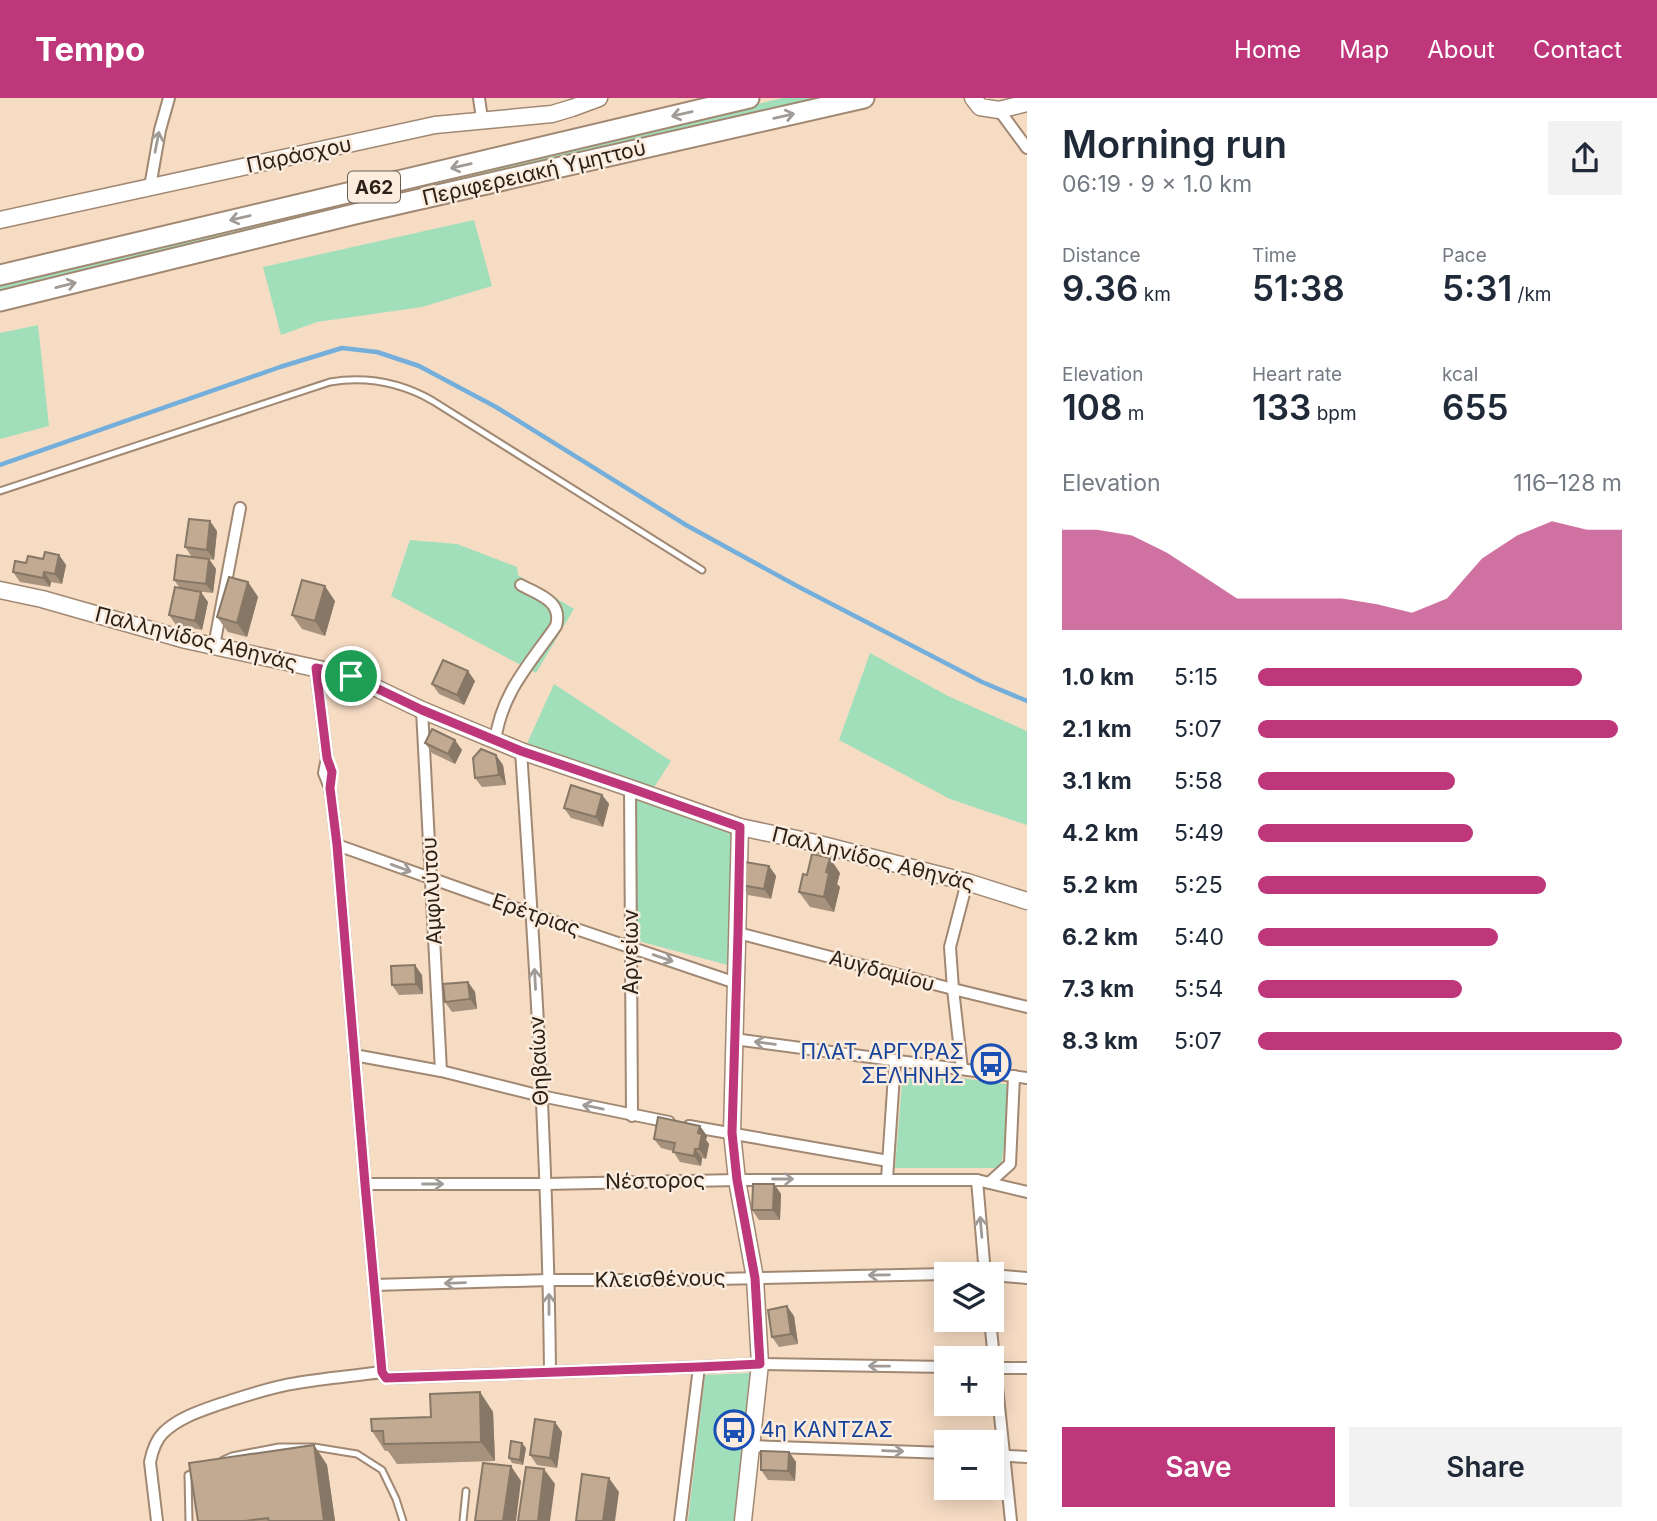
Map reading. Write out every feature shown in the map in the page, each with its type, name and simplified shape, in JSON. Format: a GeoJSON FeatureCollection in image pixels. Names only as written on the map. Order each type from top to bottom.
{"type":"FeatureCollection","features":[{"type":"Feature","properties":{"kind":"highway","name":"Περιφερειακή Υμηττού"},"geometry":{"type":"LineString","coordinates":[[0,275],[749,98]]}},
{"type":"Feature","properties":{"kind":"highway","name":"Περιφερειακή Υμηττού"},"geometry":{"type":"LineString","coordinates":[[0,301],[359,213],[864,98]]}},
{"type":"Feature","properties":{"kind":"street"},"geometry":{"type":"LineString","coordinates":[[150,187],[160,130],[169,98]]}},
{"type":"Feature","properties":{"kind":"street"},"geometry":{"type":"LineString","coordinates":[[479,98],[482,119]]}},
{"type":"Feature","properties":{"kind":"street","name":"Παράσχου"},"geometry":{"type":"LineString","coordinates":[[0,220],[435,125],[552,114],[599,98]]}},
{"type":"Feature","properties":{"kind":"street"},"geometry":{"type":"LineString","coordinates":[[973,98],[979,107],[1027,103]]}},
{"type":"Feature","properties":{"kind":"street"},"geometry":{"type":"LineString","coordinates":[[999,104],[1027,148]]}},
{"type":"Feature","properties":{"kind":"street"},"geometry":{"type":"LineString","coordinates":[[214,646],[240,508]]}},
{"type":"Feature","properties":{"kind":"street"},"geometry":{"type":"LineString","coordinates":[[495,741],[498,721],[515,682],[556,626],[559,616],[553,603],[521,584]]}},
{"type":"Feature","properties":{"kind":"street","name":"Παλληνίδος Αθηνάς"},"geometry":{"type":"LineString","coordinates":[[0,590],[42,599],[186,640],[351,676],[495,741],[740,827],[811,842],[967,882],[1027,901]]}},
{"type":"Feature","properties":{"kind":"street"},"geometry":{"type":"LineString","coordinates":[[316,668],[327,758],[324,773],[330,788],[337,845],[374,1285],[382,1372],[386,1378],[760,1364],[934,1367]]}},
{"type":"Feature","properties":{"kind":"street","name":"Αμφιλύτου"},"geometry":{"type":"LineString","coordinates":[[422,710],[441,1071]]}},
{"type":"Feature","properties":{"kind":"street","name":"Θηβαίων"},"geometry":{"type":"LineString","coordinates":[[521,751],[546,1184],[550,1372]]}},
{"type":"Feature","properties":{"kind":"street","name":"Αργείων"},"geometry":{"type":"LineString","coordinates":[[630,788],[632,1116]]}},
{"type":"Feature","properties":{"kind":"street"},"geometry":{"type":"LineString","coordinates":[[740,827],[732,1133],[737,1180],[755,1278],[760,1364],[743,1521]]}},
{"type":"Feature","properties":{"kind":"street","name":"Ερέτριας"},"geometry":{"type":"LineString","coordinates":[[337,845],[736,982]]}},
{"type":"Feature","properties":{"kind":"street"},"geometry":{"type":"LineString","coordinates":[[962,1069],[950,947],[967,882]]}},
{"type":"Feature","properties":{"kind":"street","name":"Αυγδαμίου"},"geometry":{"type":"LineString","coordinates":[[738,933],[1027,1007]]}},
{"type":"Feature","properties":{"kind":"street"},"geometry":{"type":"LineString","coordinates":[[734,1039],[1027,1078]]}},
{"type":"Feature","properties":{"kind":"street"},"geometry":{"type":"LineString","coordinates":[[354,1055],[441,1071],[632,1116],[888,1161]]}},
{"type":"Feature","properties":{"kind":"street"},"geometry":{"type":"LineString","coordinates":[[887,1179],[895,1060]]}},
{"type":"Feature","properties":{"kind":"street"},"geometry":{"type":"LineString","coordinates":[[989,1183],[1010,1164],[1014,1076]]}},
{"type":"Feature","properties":{"kind":"street"},"geometry":{"type":"LineString","coordinates":[[977,1180],[984,1262]]}},
{"type":"Feature","properties":{"kind":"street","name":"Νέστορος"},"geometry":{"type":"LineString","coordinates":[[365,1184],[977,1180],[1027,1192]]}},
{"type":"Feature","properties":{"kind":"street","name":"Κλεισθένους"},"geometry":{"type":"LineString","coordinates":[[374,1285],[934,1274]]}},
{"type":"Feature","properties":{"kind":"street"},"geometry":{"type":"LineString","coordinates":[[1004,1276],[1027,1278]]}},
{"type":"Feature","properties":{"kind":"street"},"geometry":{"type":"LineString","coordinates":[[680,1521],[699,1367]]}},
{"type":"Feature","properties":{"kind":"street"},"geometry":{"type":"LineString","coordinates":[[1004,1368],[1027,1368]]}},
{"type":"Feature","properties":{"kind":"street"},"geometry":{"type":"LineString","coordinates":[[157,1521],[150,1462],[158,1439],[172,1426],[195,1413],[275,1387],[382,1372]]}},
{"type":"Feature","properties":{"kind":"street"},"geometry":{"type":"LineString","coordinates":[[1000,1416],[1011,1521]]}},
{"type":"Feature","properties":{"kind":"street"},"geometry":{"type":"LineString","coordinates":[[751,1446],[934,1453]]}},
{"type":"Feature","properties":{"kind":"street"},"geometry":{"type":"LineString","coordinates":[[1005,1455],[1027,1457]]}},
{"type":"Feature","properties":{"kind":"lane"},"geometry":{"type":"LineString","coordinates":[[0,491],[330,382],[378,380],[408,388],[433,401],[702,570]]}},
{"type":"Feature","properties":{"kind":"lane"},"geometry":{"type":"LineString","coordinates":[[221,1461],[232,1456],[279,1447],[314,1447],[357,1454],[382,1471],[396,1499],[401,1520]]}},
{"type":"Feature","properties":{"kind":"lane"},"geometry":{"type":"LineString","coordinates":[[189,1521],[188,1475],[199,1471]]}},
{"type":"Feature","properties":{"kind":"lane"},"geometry":{"type":"LineString","coordinates":[[463,1521],[466,1491]]}},
{"type":"Feature","properties":{"kind":"green space"},"geometry":{"type":"Polygon","coordinates":[[[783,98],[822,98],[0,292],[0,285],[783,98]]]}},
{"type":"Feature","properties":{"kind":"green space"},"geometry":{"type":"Polygon","coordinates":[[[474,220],[492,286],[422,307],[317,322],[281,335],[263,267],[474,220]]]}},
{"type":"Feature","properties":{"kind":"green space"},"geometry":{"type":"Polygon","coordinates":[[[38,325],[49,426],[0,439],[0,333],[38,325]]]}},
{"type":"Feature","properties":{"kind":"green space"},"geometry":{"type":"Polygon","coordinates":[[[410,540],[457,544],[517,567],[518,575],[574,609],[536,673],[391,596],[410,540]]]}},
{"type":"Feature","properties":{"kind":"green space"},"geometry":{"type":"Polygon","coordinates":[[[870,653],[948,696],[1027,731],[1027,825],[950,799],[839,740],[870,653]]]}},
{"type":"Feature","properties":{"kind":"green space"},"geometry":{"type":"Polygon","coordinates":[[[554,684],[671,761],[651,792],[525,748],[554,684]]]}},
{"type":"Feature","properties":{"kind":"green space"},"geometry":{"type":"Polygon","coordinates":[[[635,796],[732,832],[731,966],[635,940],[635,796]]]}},
{"type":"Feature","properties":{"kind":"green space"},"geometry":{"type":"Polygon","coordinates":[[[903,1070],[1012,1085],[1001,1168],[895,1168],[903,1070]]]}},
{"type":"Feature","properties":{"kind":"green space"},"geometry":{"type":"Polygon","coordinates":[[[752,1373],[737,1521],[688,1521],[705,1375],[752,1373]]]}},
{"type":"Feature","properties":{"kind":"building"},"geometry":{"type":"Polygon","coordinates":[[[189,519],[210,521],[207,550],[185,547],[189,519]]]}},
{"type":"Feature","properties":{"kind":"building"},"geometry":{"type":"Polygon","coordinates":[[[45,552],[59,555],[55,574],[44,572],[43,578],[13,572],[15,561],[26,563],[28,556],[43,559],[45,552]]]}},
{"type":"Feature","properties":{"kind":"building"},"geometry":{"type":"Polygon","coordinates":[[[177,555],[209,559],[206,584],[174,580],[177,555]]]}},
{"type":"Feature","properties":{"kind":"building"},"geometry":{"type":"Polygon","coordinates":[[[229,577],[248,582],[237,623],[217,617],[229,577]]]}},
{"type":"Feature","properties":{"kind":"building"},"geometry":{"type":"Polygon","coordinates":[[[302,580],[325,586],[315,621],[292,615],[302,580]]]}},
{"type":"Feature","properties":{"kind":"building"},"geometry":{"type":"Polygon","coordinates":[[[175,587],[201,592],[195,621],[169,615],[175,587]]]}},
{"type":"Feature","properties":{"kind":"building"},"geometry":{"type":"Polygon","coordinates":[[[443,660],[468,671],[457,695],[432,684],[443,660]]]}},
{"type":"Feature","properties":{"kind":"building"},"geometry":{"type":"Polygon","coordinates":[[[432,729],[455,740],[448,754],[425,743],[432,729]]]}},
{"type":"Feature","properties":{"kind":"building"},"geometry":{"type":"Polygon","coordinates":[[[481,749],[496,755],[499,775],[475,778],[473,758],[481,749]]]}},
{"type":"Feature","properties":{"kind":"building"},"geometry":{"type":"Polygon","coordinates":[[[571,785],[602,795],[596,817],[564,808],[571,785]]]}},
{"type":"Feature","properties":{"kind":"building"},"geometry":{"type":"Polygon","coordinates":[[[812,854],[830,858],[824,897],[799,892],[812,854]]]}},
{"type":"Feature","properties":{"kind":"building"},"geometry":{"type":"Polygon","coordinates":[[[745,862],[769,866],[764,889],[741,885],[745,862]]]}},
{"type":"Feature","properties":{"kind":"building"},"geometry":{"type":"Polygon","coordinates":[[[415,965],[416,984],[392,985],[391,966],[415,965]]]}},
{"type":"Feature","properties":{"kind":"building"},"geometry":{"type":"Polygon","coordinates":[[[468,982],[470,999],[445,1002],[443,984],[468,982]]]}},
{"type":"Feature","properties":{"kind":"building"},"geometry":{"type":"Polygon","coordinates":[[[658,1117],[700,1126],[698,1133],[702,1134],[699,1149],[695,1149],[694,1156],[673,1152],[675,1143],[654,1139],[658,1117]]]}},
{"type":"Feature","properties":{"kind":"building"},"geometry":{"type":"Polygon","coordinates":[[[753,1184],[774,1184],[773,1210],[752,1210],[753,1184]]]}},
{"type":"Feature","properties":{"kind":"building"},"geometry":{"type":"Polygon","coordinates":[[[787,1306],[791,1334],[772,1337],[768,1310],[787,1306]]]}},
{"type":"Feature","properties":{"kind":"building"},"geometry":{"type":"Polygon","coordinates":[[[480,1392],[481,1442],[384,1444],[383,1431],[372,1431],[371,1419],[431,1417],[430,1394],[480,1392]]]}},
{"type":"Feature","properties":{"kind":"building"},"geometry":{"type":"Polygon","coordinates":[[[535,1419],[555,1422],[550,1458],[530,1455],[535,1419]]]}},
{"type":"Feature","properties":{"kind":"building"},"geometry":{"type":"Polygon","coordinates":[[[511,1441],[522,1443],[520,1460],[509,1458],[511,1441]]]}},
{"type":"Feature","properties":{"kind":"building"},"geometry":{"type":"Polygon","coordinates":[[[314,1445],[324,1521],[269,1521],[268,1518],[198,1521],[189,1463],[314,1445]]]}},
{"type":"Feature","properties":{"kind":"building"},"geometry":{"type":"Polygon","coordinates":[[[761,1451],[789,1452],[788,1471],[761,1470],[761,1451]]]}},
{"type":"Feature","properties":{"kind":"building"},"geometry":{"type":"Polygon","coordinates":[[[483,1463],[511,1466],[503,1521],[475,1521],[483,1463]]]}},
{"type":"Feature","properties":{"kind":"building"},"geometry":{"type":"Polygon","coordinates":[[[526,1467],[544,1469],[538,1521],[518,1521],[526,1467]]]}},
{"type":"Feature","properties":{"kind":"building"},"geometry":{"type":"Polygon","coordinates":[[[582,1474],[609,1478],[603,1521],[576,1521],[582,1474]]]}},
{"type":"Feature","properties":{"kind":"waterway"},"geometry":{"type":"LineString","coordinates":[[0,465],[342,348],[377,352],[419,366],[496,407],[686,525],[982,682],[1027,701]]}},
{"type":"Feature","properties":{"kind":"place","name":"ΠΛΑΤ. ΑΡΓΥΡΑΣ ΣΕΛΗΝΗΣ"},"geometry":{"type":"Point","coordinates":[991,1064]}},
{"type":"Feature","properties":{"kind":"place","name":"4η ΚΑΝΤΖΑΣ"},"geometry":{"type":"Point","coordinates":[734,1430]}},
{"type":"Feature","properties":{"kind":"route"},"geometry":{"type":"LineString","coordinates":[[316,668],[351,676],[422,710],[521,751],[740,827],[732,1133],[737,1180],[755,1278],[760,1364],[386,1378],[382,1372],[330,788],[332,772],[327,758],[316,668]]}}]}
